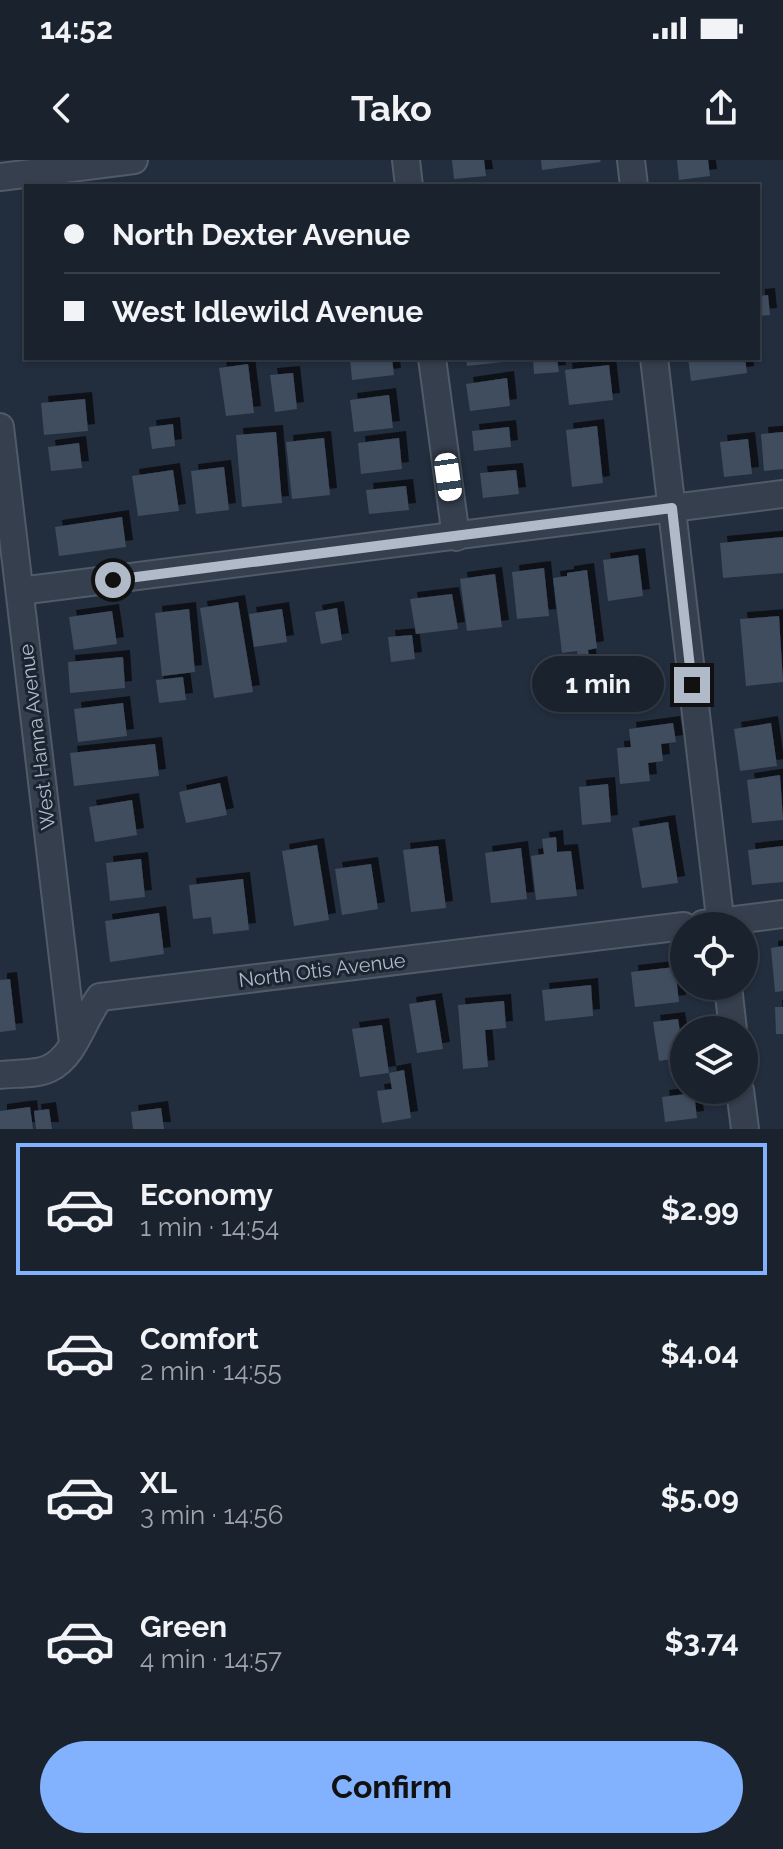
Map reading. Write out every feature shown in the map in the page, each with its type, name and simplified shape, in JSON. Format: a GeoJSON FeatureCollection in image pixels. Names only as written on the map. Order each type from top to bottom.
{"type":"FeatureCollection","features":[{"type":"Feature","properties":{"kind":"street"},"geometry":{"type":"LineString","coordinates":[[0,177],[134,160]]}},
{"type":"Feature","properties":{"kind":"street"},"geometry":{"type":"LineString","coordinates":[[406,160],[409,184]]}},
{"type":"Feature","properties":{"kind":"street"},"geometry":{"type":"LineString","coordinates":[[631,160],[634,184]]}},
{"type":"Feature","properties":{"kind":"street"},"geometry":{"type":"LineString","coordinates":[[432,360],[456,537]]}},
{"type":"Feature","properties":{"kind":"street"},"geometry":{"type":"LineString","coordinates":[[654,360],[719,912]]}},
{"type":"Feature","properties":{"kind":"street","name":"West Hanna Avenue"},"geometry":{"type":"LineString","coordinates":[[0,427],[74,1047]]}},
{"type":"Feature","properties":{"kind":"street"},"geometry":{"type":"LineString","coordinates":[[20,591],[783,494]]}},
{"type":"Feature","properties":{"kind":"street","name":"North Otis Avenue"},"geometry":{"type":"LineString","coordinates":[[758,918],[783,914]]}},
{"type":"Feature","properties":{"kind":"street","name":"North Otis Avenue"},"geometry":{"type":"LineString","coordinates":[[74,1047],[87,1013],[100,997],[670,928]]}},
{"type":"Feature","properties":{"kind":"street"},"geometry":{"type":"LineString","coordinates":[[0,1075],[50,1069],[74,1047]]}},
{"type":"Feature","properties":{"kind":"street"},"geometry":{"type":"LineString","coordinates":[[737,1128],[739,1104]]}},
{"type":"Feature","properties":{"kind":"building"},"geometry":{"type":"Polygon","coordinates":[[[452,160],[484,160],[486,176],[454,179],[452,160]]]}},
{"type":"Feature","properties":{"kind":"building"},"geometry":{"type":"Polygon","coordinates":[[[541,160],[600,160],[601,162],[542,170],[541,160]]]}},
{"type":"Feature","properties":{"kind":"building"},"geometry":{"type":"Polygon","coordinates":[[[677,160],[708,160],[710,176],[679,180],[677,160]]]}},
{"type":"Feature","properties":{"kind":"building"},"geometry":{"type":"Polygon","coordinates":[[[768,295],[770,315],[760,316],[760,296],[768,295]]]}},
{"type":"Feature","properties":{"kind":"building"},"geometry":{"type":"Polygon","coordinates":[[[350,360],[392,360],[394,375],[352,380],[350,360]]]}},
{"type":"Feature","properties":{"kind":"building"},"geometry":{"type":"Polygon","coordinates":[[[466,360],[503,360],[503,362],[467,366],[466,360]]]}},
{"type":"Feature","properties":{"kind":"building"},"geometry":{"type":"Polygon","coordinates":[[[533,360],[557,360],[559,372],[534,374],[533,360]]]}},
{"type":"Feature","properties":{"kind":"building"},"geometry":{"type":"Polygon","coordinates":[[[688,360],[745,360],[747,373],[691,381],[688,360]]]}},
{"type":"Feature","properties":{"kind":"building"},"geometry":{"type":"Polygon","coordinates":[[[248,364],[254,413],[226,416],[219,368],[248,364]]]}},
{"type":"Feature","properties":{"kind":"building"},"geometry":{"type":"Polygon","coordinates":[[[609,365],[613,400],[569,405],[565,370],[609,365]]]}},
{"type":"Feature","properties":{"kind":"building"},"geometry":{"type":"Polygon","coordinates":[[[293,373],[297,409],[275,412],[270,375],[293,373]]]}},
{"type":"Feature","properties":{"kind":"building"},"geometry":{"type":"Polygon","coordinates":[[[507,378],[510,406],[470,411],[466,384],[507,378]]]}},
{"type":"Feature","properties":{"kind":"building"},"geometry":{"type":"Polygon","coordinates":[[[389,395],[393,428],[354,432],[350,400],[389,395]]]}},
{"type":"Feature","properties":{"kind":"building"},"geometry":{"type":"Polygon","coordinates":[[[85,399],[88,431],[44,435],[41,403],[85,399]]]}},
{"type":"Feature","properties":{"kind":"building"},"geometry":{"type":"Polygon","coordinates":[[[173,424],[175,446],[152,449],[149,427],[173,424]]]}},
{"type":"Feature","properties":{"kind":"building"},"geometry":{"type":"Polygon","coordinates":[[[597,426],[603,483],[572,487],[566,430],[597,426]]]}},
{"type":"Feature","properties":{"kind":"building"},"geometry":{"type":"Polygon","coordinates":[[[509,427],[511,447],[474,451],[472,431],[509,427]]]}},
{"type":"Feature","properties":{"kind":"building"},"geometry":{"type":"Polygon","coordinates":[[[276,432],[282,503],[242,507],[236,435],[276,432]]]}},
{"type":"Feature","properties":{"kind":"building"},"geometry":{"type":"Polygon","coordinates":[[[783,432],[783,469],[764,471],[761,434],[783,432]]]}},
{"type":"Feature","properties":{"kind":"building"},"geometry":{"type":"Polygon","coordinates":[[[324,438],[330,495],[292,499],[286,442],[324,438]]]}},
{"type":"Feature","properties":{"kind":"building"},"geometry":{"type":"Polygon","coordinates":[[[399,438],[402,469],[361,474],[358,443],[399,438]]]}},
{"type":"Feature","properties":{"kind":"building"},"geometry":{"type":"Polygon","coordinates":[[[748,439],[752,474],[724,477],[720,442],[748,439]]]}},
{"type":"Feature","properties":{"kind":"building"},"geometry":{"type":"Polygon","coordinates":[[[79,443],[82,468],[51,471],[48,447],[79,443]]]}},
{"type":"Feature","properties":{"kind":"building"},"geometry":{"type":"Polygon","coordinates":[[[224,467],[229,510],[196,514],[191,471],[224,467]]]}},
{"type":"Feature","properties":{"kind":"building"},"geometry":{"type":"Polygon","coordinates":[[[173,470],[179,511],[138,516],[132,476],[173,470]]]}},
{"type":"Feature","properties":{"kind":"building"},"geometry":{"type":"Polygon","coordinates":[[[516,470],[519,494],[483,498],[480,473],[516,470]]]}},
{"type":"Feature","properties":{"kind":"building"},"geometry":{"type":"Polygon","coordinates":[[[406,486],[409,510],[369,514],[366,490],[406,486]]]}},
{"type":"Feature","properties":{"kind":"building"},"geometry":{"type":"Polygon","coordinates":[[[122,517],[126,547],[59,556],[55,527],[122,517]]]}},
{"type":"Feature","properties":{"kind":"building"},"geometry":{"type":"Polygon","coordinates":[[[783,537],[783,573],[723,578],[720,543],[783,537]]]}},
{"type":"Feature","properties":{"kind":"building"},"geometry":{"type":"Polygon","coordinates":[[[638,555],[643,596],[608,601],[603,560],[638,555]]]}},
{"type":"Feature","properties":{"kind":"building"},"geometry":{"type":"Polygon","coordinates":[[[544,568],[549,616],[517,619],[512,572],[544,568]]]}},
{"type":"Feature","properties":{"kind":"building"},"geometry":{"type":"Polygon","coordinates":[[[587,570],[597,648],[588,650],[590,665],[608,662],[611,691],[589,694],[586,676],[580,676],[577,651],[562,653],[553,578],[587,570]]]}},
{"type":"Feature","properties":{"kind":"building"},"geometry":{"type":"Polygon","coordinates":[[[495,574],[502,627],[467,631],[460,579],[495,574]]]}},
{"type":"Feature","properties":{"kind":"building"},"geometry":{"type":"Polygon","coordinates":[[[452,594],[458,629],[416,634],[410,599],[452,594]]]}},
{"type":"Feature","properties":{"kind":"building"},"geometry":{"type":"Polygon","coordinates":[[[238,602],[253,692],[214,698],[200,608],[238,602]]]}},
{"type":"Feature","properties":{"kind":"building"},"geometry":{"type":"Polygon","coordinates":[[[337,608],[342,640],[321,644],[315,612],[337,608]]]}},
{"type":"Feature","properties":{"kind":"building"},"geometry":{"type":"Polygon","coordinates":[[[189,609],[195,672],[162,676],[155,613],[189,609]]]}},
{"type":"Feature","properties":{"kind":"building"},"geometry":{"type":"Polygon","coordinates":[[[282,609],[287,642],[254,647],[249,614],[282,609]]]}},
{"type":"Feature","properties":{"kind":"building"},"geometry":{"type":"Polygon","coordinates":[[[112,611],[117,644],[74,650],[69,617],[112,611]]]}},
{"type":"Feature","properties":{"kind":"building"},"geometry":{"type":"Polygon","coordinates":[[[779,616],[783,682],[746,686],[740,619],[779,616]]]}},
{"type":"Feature","properties":{"kind":"building"},"geometry":{"type":"Polygon","coordinates":[[[412,635],[415,659],[391,662],[388,637],[412,635]]]}},
{"type":"Feature","properties":{"kind":"building"},"geometry":{"type":"Polygon","coordinates":[[[123,657],[125,688],[70,693],[68,662],[123,657]]]}},
{"type":"Feature","properties":{"kind":"building"},"geometry":{"type":"Polygon","coordinates":[[[183,677],[186,700],[159,703],[156,680],[183,677]]]}},
{"type":"Feature","properties":{"kind":"building"},"geometry":{"type":"Polygon","coordinates":[[[123,703],[127,736],[78,742],[74,709],[123,703]]]}},
{"type":"Feature","properties":{"kind":"building"},"geometry":{"type":"Polygon","coordinates":[[[673,723],[676,742],[661,744],[663,761],[648,763],[650,781],[620,784],[617,748],[631,747],[629,729],[673,723]]]}},
{"type":"Feature","properties":{"kind":"building"},"geometry":{"type":"Polygon","coordinates":[[[771,723],[777,766],[740,771],[734,729],[771,723]]]}},
{"type":"Feature","properties":{"kind":"building"},"geometry":{"type":"Polygon","coordinates":[[[155,744],[159,776],[74,786],[70,753],[155,744]]]}},
{"type":"Feature","properties":{"kind":"building"},"geometry":{"type":"Polygon","coordinates":[[[780,775],[783,820],[752,823],[747,780],[780,775]]]}},
{"type":"Feature","properties":{"kind":"building"},"geometry":{"type":"Polygon","coordinates":[[[220,783],[227,815],[186,823],[179,792],[220,783]]]}},
{"type":"Feature","properties":{"kind":"building"},"geometry":{"type":"Polygon","coordinates":[[[608,784],[611,822],[582,825],[579,787],[608,784]]]}},
{"type":"Feature","properties":{"kind":"building"},"geometry":{"type":"Polygon","coordinates":[[[132,800],[137,835],[95,842],[89,807],[132,800]]]}},
{"type":"Feature","properties":{"kind":"building"},"geometry":{"type":"Polygon","coordinates":[[[668,822],[678,883],[642,888],[632,828],[668,822]]]}},
{"type":"Feature","properties":{"kind":"building"},"geometry":{"type":"Polygon","coordinates":[[[556,837],[557,852],[571,851],[577,896],[536,900],[531,856],[544,854],[542,839],[556,837]]]}},
{"type":"Feature","properties":{"kind":"building"},"geometry":{"type":"Polygon","coordinates":[[[317,845],[329,920],[294,926],[282,851],[317,845]]]}},
{"type":"Feature","properties":{"kind":"building"},"geometry":{"type":"Polygon","coordinates":[[[438,846],[446,908],[411,912],[403,850],[438,846]]]}},
{"type":"Feature","properties":{"kind":"building"},"geometry":{"type":"Polygon","coordinates":[[[783,846],[783,882],[752,885],[748,850],[783,846]]]}},
{"type":"Feature","properties":{"kind":"building"},"geometry":{"type":"Polygon","coordinates":[[[521,848],[527,899],[491,903],[485,853],[521,848]]]}},
{"type":"Feature","properties":{"kind":"building"},"geometry":{"type":"Polygon","coordinates":[[[141,859],[145,897],[110,901],[106,863],[141,859]]]}},
{"type":"Feature","properties":{"kind":"building"},"geometry":{"type":"Polygon","coordinates":[[[371,864],[378,909],[342,915],[335,869],[371,864]]]}},
{"type":"Feature","properties":{"kind":"building"},"geometry":{"type":"Polygon","coordinates":[[[243,879],[249,930],[213,934],[211,917],[193,919],[189,885],[243,879]]]}},
{"type":"Feature","properties":{"kind":"building"},"geometry":{"type":"Polygon","coordinates":[[[159,913],[164,954],[110,962],[105,921],[159,913]]]}},
{"type":"Feature","properties":{"kind":"building"},"geometry":{"type":"Polygon","coordinates":[[[783,946],[783,991],[775,992],[771,948],[783,946]]]}},
{"type":"Feature","properties":{"kind":"building"},"geometry":{"type":"Polygon","coordinates":[[[670,968],[670,1000],[679,1002],[635,1007],[631,972],[670,968]]]}},
{"type":"Feature","properties":{"kind":"building"},"geometry":{"type":"Polygon","coordinates":[[[10,979],[16,1030],[0,1032],[0,980],[10,979]]]}},
{"type":"Feature","properties":{"kind":"building"},"geometry":{"type":"Polygon","coordinates":[[[591,985],[593,1016],[545,1021],[542,990],[591,985]]]}},
{"type":"Feature","properties":{"kind":"building"},"geometry":{"type":"Polygon","coordinates":[[[435,1000],[443,1049],[417,1053],[409,1004],[435,1000]]]}},
{"type":"Feature","properties":{"kind":"building"},"geometry":{"type":"Polygon","coordinates":[[[504,1001],[506,1028],[485,1030],[488,1067],[463,1069],[458,1005],[504,1001]]]}},
{"type":"Feature","properties":{"kind":"building"},"geometry":{"type":"Polygon","coordinates":[[[775,1007],[783,1007],[783,1034],[776,1034],[775,1007]]]}},
{"type":"Feature","properties":{"kind":"building"},"geometry":{"type":"Polygon","coordinates":[[[670,1020],[670,1059],[659,1061],[653,1022],[670,1020]]]}},
{"type":"Feature","properties":{"kind":"building"},"geometry":{"type":"Polygon","coordinates":[[[382,1025],[389,1073],[360,1077],[352,1029],[382,1025]]]}},
{"type":"Feature","properties":{"kind":"building"},"geometry":{"type":"Polygon","coordinates":[[[404,1070],[411,1118],[382,1123],[377,1091],[392,1089],[389,1073],[404,1070]]]}},
{"type":"Feature","properties":{"kind":"building"},"geometry":{"type":"Polygon","coordinates":[[[670,1096],[670,1104],[695,1104],[697,1118],[665,1122],[662,1097],[670,1096]]]}},
{"type":"Feature","properties":{"kind":"building"},"geometry":{"type":"Polygon","coordinates":[[[30,1107],[33,1129],[0,1129],[0,1111],[30,1107]]]}},
{"type":"Feature","properties":{"kind":"building"},"geometry":{"type":"Polygon","coordinates":[[[161,1108],[164,1129],[133,1129],[131,1112],[161,1108]]]}},
{"type":"Feature","properties":{"kind":"building"},"geometry":{"type":"Polygon","coordinates":[[[49,1109],[52,1129],[36,1129],[34,1111],[49,1109]]]}},
{"type":"Feature","properties":{"kind":"route"},"geometry":{"type":"LineString","coordinates":[[113,580],[672,508],[692,685]]}}]}
